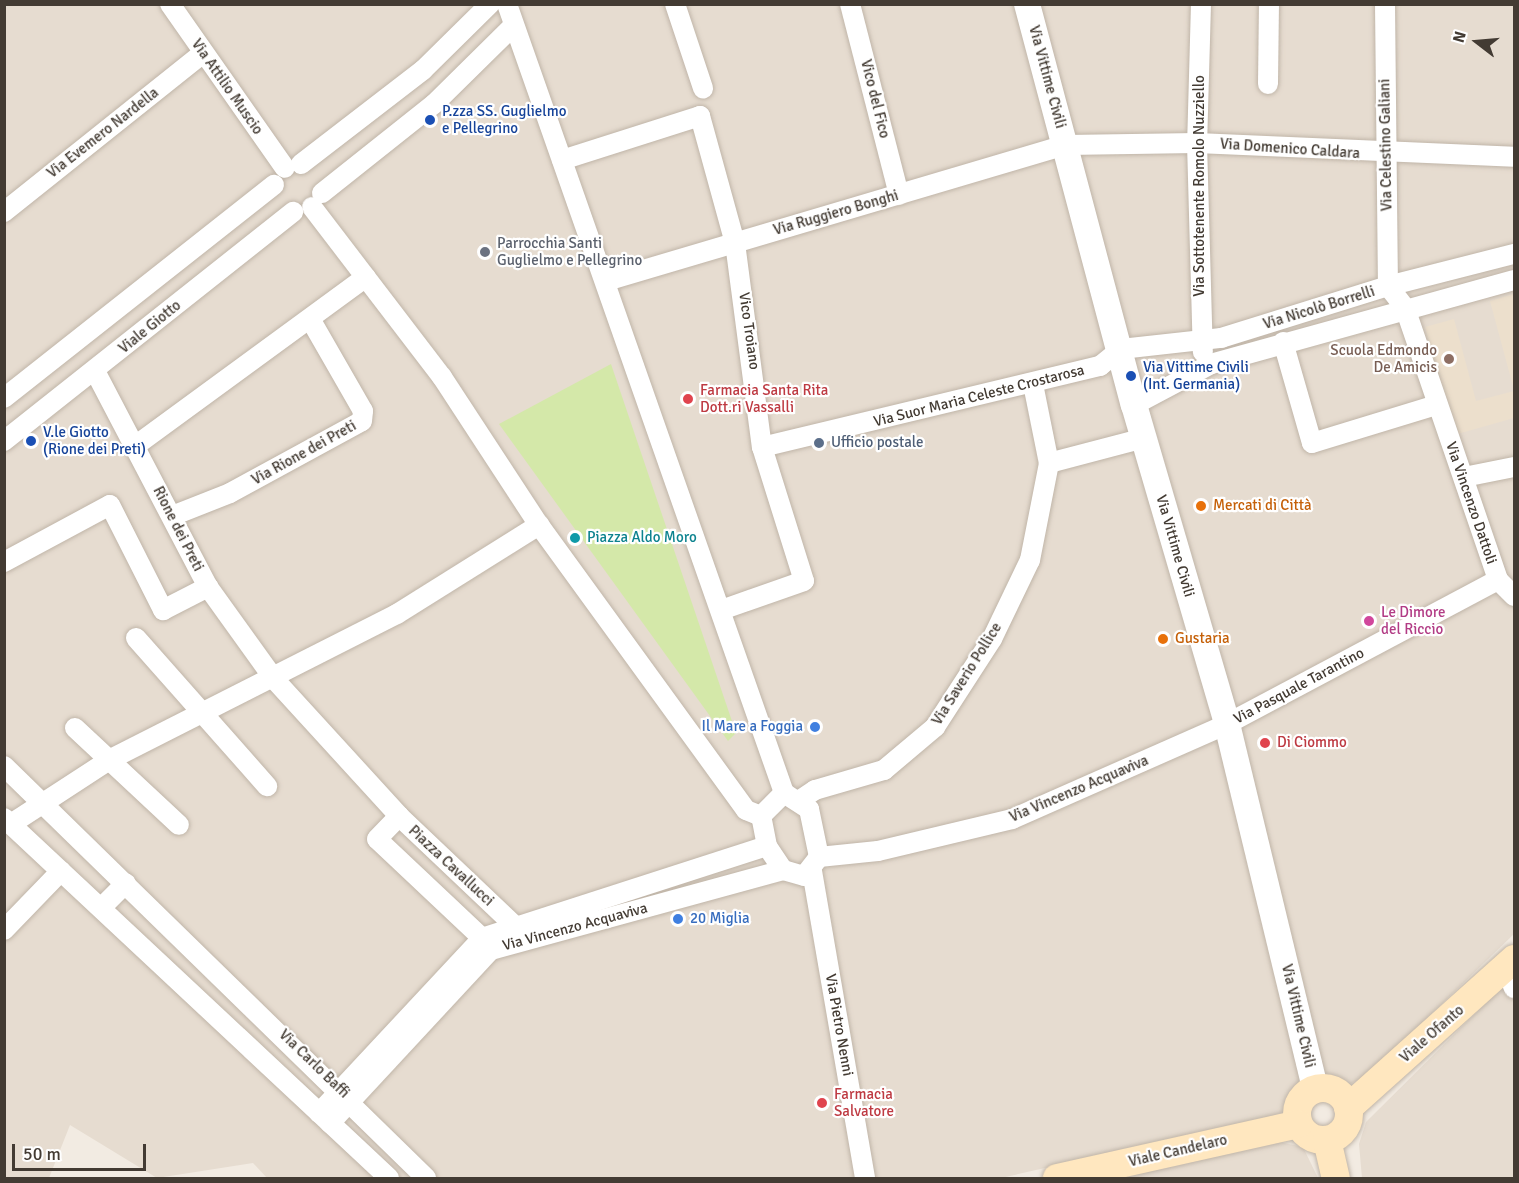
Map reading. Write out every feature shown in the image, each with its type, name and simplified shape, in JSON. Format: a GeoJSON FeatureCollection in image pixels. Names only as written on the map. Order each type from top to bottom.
{"type":"FeatureCollection","features":[{"type":"Feature","properties":{"kind":"main road","name":"Viale Ofanto"},"geometry":{"type":"LineString","coordinates":[[1348,1108],[1512,971]]}},
{"type":"Feature","properties":{"kind":"main road"},"geometry":{"type":"LineString","coordinates":[[1315,1089],[1339,1093],[1348,1108],[1342,1132],[1327,1140],[1310,1137],[1298,1124],[1302,1098],[1315,1089]]}},
{"type":"Feature","properties":{"kind":"main road","name":"Viale Candelaro"},"geometry":{"type":"LineString","coordinates":[[1057,1179],[1298,1124]]}},
{"type":"Feature","properties":{"kind":"main road"},"geometry":{"type":"LineString","coordinates":[[1327,1140],[1336,1179]]}},
{"type":"Feature","properties":{"kind":"street","name":"Via Attilio Muscio"},"geometry":{"type":"LineString","coordinates":[[170,4],[202,54],[293,166],[315,172],[309,204]]}},
{"type":"Feature","properties":{"kind":"street"},"geometry":{"type":"LineString","coordinates":[[4,398],[274,184],[293,166],[423,70],[490,4]]}},
{"type":"Feature","properties":{"kind":"street"},"geometry":{"type":"LineString","coordinates":[[507,4],[721,610],[792,797],[809,809],[816,864],[804,876],[783,870],[767,846],[761,816]]}},
{"type":"Feature","properties":{"kind":"street"},"geometry":{"type":"LineString","coordinates":[[675,4],[703,88]]}},
{"type":"Feature","properties":{"kind":"street","name":"Vico del Fico"},"geometry":{"type":"LineString","coordinates":[[850,4],[898,195]]}},
{"type":"Feature","properties":{"kind":"street","name":"Via Vittime Civili"},"geometry":{"type":"LineString","coordinates":[[1027,4],[1121,349],[1134,405],[1227,724],[1315,1089]]}},
{"type":"Feature","properties":{"kind":"street","name":"Via Sottotenente Romolo Nuzziello"},"geometry":{"type":"LineString","coordinates":[[1201,4],[1197,143],[1202,341],[1205,367]]}},
{"type":"Feature","properties":{"kind":"street"},"geometry":{"type":"LineString","coordinates":[[1268,84],[1269,4]]}},
{"type":"Feature","properties":{"kind":"street","name":"Via Celestino Galiani"},"geometry":{"type":"LineString","coordinates":[[1385,4],[1388,286]]}},
{"type":"Feature","properties":{"kind":"street","name":"Viale Giotto"},"geometry":{"type":"LineString","coordinates":[[4,441],[434,104],[514,25]]}},
{"type":"Feature","properties":{"kind":"street","name":"Via Evemero Nardella"},"geometry":{"type":"LineString","coordinates":[[4,212],[202,54]]}},
{"type":"Feature","properties":{"kind":"street","name":"Vico Troiano"},"geometry":{"type":"LineString","coordinates":[[562,160],[699,116],[735,243],[762,447],[804,581],[721,610]]}},
{"type":"Feature","properties":{"kind":"street","name":"Via Domenico Caldara"},"geometry":{"type":"LineString","coordinates":[[1066,145],[1197,143],[1386,155],[1515,157]]}},
{"type":"Feature","properties":{"kind":"street","name":"Via Ruggiero Bonghi"},"geometry":{"type":"LineString","coordinates":[[606,281],[1066,145]]}},
{"type":"Feature","properties":{"kind":"street"},"geometry":{"type":"LineString","coordinates":[[274,184],[279,204],[309,204],[366,277],[471,418],[539,525],[746,810],[761,816]]}},
{"type":"Feature","properties":{"kind":"street","name":"Via Nicolò Borrelli"},"geometry":{"type":"LineString","coordinates":[[1121,349],[1202,341],[1388,286],[1515,254]]}},
{"type":"Feature","properties":{"kind":"street"},"geometry":{"type":"LineString","coordinates":[[135,446],[366,277]]}},
{"type":"Feature","properties":{"kind":"street","name":"Via Nicolò Borrelli"},"geometry":{"type":"LineString","coordinates":[[1134,405],[1205,367],[1283,342],[1515,280]]}},
{"type":"Feature","properties":{"kind":"street","name":"Via Vincenzo Dattoli"},"geometry":{"type":"LineString","coordinates":[[1388,286],[1405,308],[1436,405],[1464,477],[1498,580],[1515,596]]}},
{"type":"Feature","properties":{"kind":"street","name":"Via Rione dei Preti"},"geometry":{"type":"LineString","coordinates":[[172,516],[230,493],[362,421],[363,411],[310,319]]}},
{"type":"Feature","properties":{"kind":"street"},"geometry":{"type":"LineString","coordinates":[[1283,342],[1312,443],[1436,405]]}},
{"type":"Feature","properties":{"kind":"street","name":"Via Suor Maria Celeste Crostarosa"},"geometry":{"type":"LineString","coordinates":[[762,447],[1034,384],[1100,366],[1121,349]]}},
{"type":"Feature","properties":{"kind":"street","name":"Rione dei Preti"},"geometry":{"type":"LineString","coordinates":[[95,371],[208,587],[274,679],[399,816]]}},
{"type":"Feature","properties":{"kind":"street"},"geometry":{"type":"LineString","coordinates":[[1034,384],[1049,463],[1144,438]]}},
{"type":"Feature","properties":{"kind":"street","name":"Via Saverio Pollice"},"geometry":{"type":"LineString","coordinates":[[792,797],[884,770],[935,728],[992,639],[1029,560],[1049,463]]}},
{"type":"Feature","properties":{"kind":"street"},"geometry":{"type":"LineString","coordinates":[[1464,477],[1515,467]]}},
{"type":"Feature","properties":{"kind":"street"},"geometry":{"type":"LineString","coordinates":[[4,562],[110,505],[163,610],[208,587]]}},
{"type":"Feature","properties":{"kind":"street"},"geometry":{"type":"LineString","coordinates":[[389,1179],[8,821],[109,760],[201,711],[274,679],[397,614],[539,525]]}},
{"type":"Feature","properties":{"kind":"street","name":"Via Pasquale Tarantino"},"geometry":{"type":"LineString","coordinates":[[1227,724],[1498,580]]}},
{"type":"Feature","properties":{"kind":"street"},"geometry":{"type":"LineString","coordinates":[[136,638],[267,786]]}},
{"type":"Feature","properties":{"kind":"street","name":"Via Vincenzo Acquaviva"},"geometry":{"type":"LineString","coordinates":[[816,864],[1012,819],[1227,724]]}},
{"type":"Feature","properties":{"kind":"street"},"geometry":{"type":"LineString","coordinates":[[75,728],[179,825]]}},
{"type":"Feature","properties":{"kind":"street","name":"Via Carlo Baffi"},"geometry":{"type":"LineString","coordinates":[[4,766],[346,1095],[426,1179]]}},
{"type":"Feature","properties":{"kind":"street"},"geometry":{"type":"LineString","coordinates":[[761,816],[792,797]]}},
{"type":"Feature","properties":{"kind":"street","name":"Piazza Cavallucci"},"geometry":{"type":"LineString","coordinates":[[482,938],[377,838],[399,816],[516,934]]}},
{"type":"Feature","properties":{"kind":"street","name":"Via Vincenzo Acquaviva"},"geometry":{"type":"LineString","coordinates":[[324,1118],[491,950],[516,934],[767,846]]}},
{"type":"Feature","properties":{"kind":"street","name":"Via Pietro Nenni"},"geometry":{"type":"LineString","coordinates":[[816,864],[865,1179]]}},
{"type":"Feature","properties":{"kind":"street","name":"Via Vincenzo Acquaviva"},"geometry":{"type":"LineString","coordinates":[[346,1095],[482,938],[516,934],[783,870]]}},
{"type":"Feature","properties":{"kind":"street"},"geometry":{"type":"LineString","coordinates":[[4,930],[61,871]]}},
{"type":"Feature","properties":{"kind":"street"},"geometry":{"type":"LineString","coordinates":[[101,908],[126,883]]}},
{"type":"Feature","properties":{"kind":"street"},"geometry":{"type":"LineString","coordinates":[[176,978],[198,953]]}},
{"type":"Feature","properties":{"kind":"shaded area"},"geometry":{"type":"Polygon","coordinates":[[[5,5],[1514,5],[1514,934],[1366,1077],[1271,1117],[1001,1178],[267,1178],[253,1163],[157,1178],[70,1125],[49,1178],[5,1178],[5,5]]]}},
{"type":"Feature","properties":{"kind":"shaded area"},"geometry":{"type":"Polygon","coordinates":[[[1514,294],[1514,390],[1490,301],[1514,294]]]}},
{"type":"Feature","properties":{"kind":"shaded area","name":"Scuola Edmondo De Amicis"},"geometry":{"type":"Polygon","coordinates":[[[1454,319],[1476,401],[1514,391],[1514,418],[1454,435],[1425,327],[1454,319]]]}},
{"type":"Feature","properties":{"kind":"shaded area"},"geometry":{"type":"Polygon","coordinates":[[[1514,975],[1514,1178],[1362,1178],[1359,1144],[1366,1122],[1514,975]]]}},
{"type":"Feature","properties":{"kind":"shaded area"},"geometry":{"type":"Polygon","coordinates":[[[1280,1142],[1303,1147],[1318,1178],[1111,1178],[1280,1142]]]}},
{"type":"Feature","properties":{"kind":"green space"},"geometry":{"type":"Polygon","coordinates":[[[611,364],[736,733],[728,741],[499,424],[611,364]]]}},
{"type":"Feature","properties":{"kind":"place","name":"P.zza SS. Guglielmo e Pellegrino"},"geometry":{"type":"Point","coordinates":[430,120]}},
{"type":"Feature","properties":{"kind":"place","name":"Parrocchia Santi Guglielmo e Pellegrino"},"geometry":{"type":"Point","coordinates":[485,252]}},
{"type":"Feature","properties":{"kind":"place","name":"Scuola Edmondo De Amicis"},"geometry":{"type":"Point","coordinates":[1449,359]}},
{"type":"Feature","properties":{"kind":"place","name":"Via Vittime Civili (Int. Germania)"},"geometry":{"type":"Point","coordinates":[1131,376]}},
{"type":"Feature","properties":{"kind":"place","name":"Farmacia Santa Rita Dott.ri Vassalli"},"geometry":{"type":"Point","coordinates":[688,399]}},
{"type":"Feature","properties":{"kind":"place","name":"V.le Giotto (Rione dei Preti)"},"geometry":{"type":"Point","coordinates":[31,441]}},
{"type":"Feature","properties":{"kind":"place","name":"Ufficio postale"},"geometry":{"type":"Point","coordinates":[819,443]}},
{"type":"Feature","properties":{"kind":"place","name":"Mercati di Città"},"geometry":{"type":"Point","coordinates":[1201,506]}},
{"type":"Feature","properties":{"kind":"place","name":"Piazza Aldo Moro"},"geometry":{"type":"Point","coordinates":[575,538]}},
{"type":"Feature","properties":{"kind":"place","name":"Le Dimore del Riccio"},"geometry":{"type":"Point","coordinates":[1369,621]}},
{"type":"Feature","properties":{"kind":"place","name":"Gustaria"},"geometry":{"type":"Point","coordinates":[1163,639]}},
{"type":"Feature","properties":{"kind":"place","name":"Il Mare a Foggia"},"geometry":{"type":"Point","coordinates":[815,727]}},
{"type":"Feature","properties":{"kind":"place","name":"Di Ciommo"},"geometry":{"type":"Point","coordinates":[1265,743]}},
{"type":"Feature","properties":{"kind":"place","name":"20 Miglia"},"geometry":{"type":"Point","coordinates":[678,919]}},
{"type":"Feature","properties":{"kind":"place","name":"Farmacia Salvatore"},"geometry":{"type":"Point","coordinates":[822,1103]}}]}
